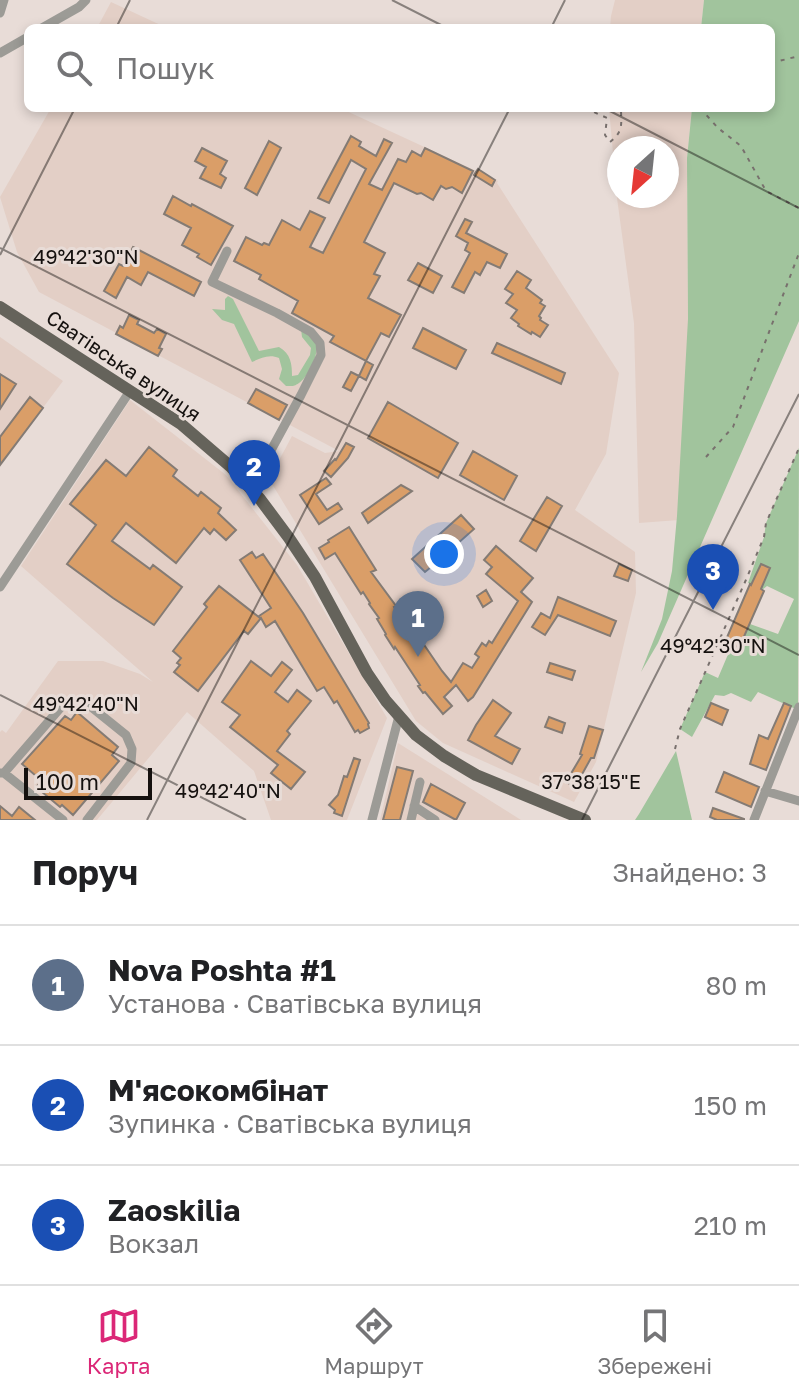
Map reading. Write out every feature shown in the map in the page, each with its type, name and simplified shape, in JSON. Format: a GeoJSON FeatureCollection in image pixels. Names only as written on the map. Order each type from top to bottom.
{"type":"FeatureCollection","features":[{"type":"Feature","properties":{"kind":"main road","name":"Сватівська вулиця"},"geometry":{"type":"LineString","coordinates":[[2,306],[181,424],[231,467],[289,538],[315,577],[367,673],[386,701],[416,735],[476,775],[585,820]]}},
{"type":"Feature","properties":{"kind":"street"},"geometry":{"type":"LineString","coordinates":[[0,13],[4,0]]}},
{"type":"Feature","properties":{"kind":"street"},"geometry":{"type":"LineString","coordinates":[[49,24],[86,0]]}},
{"type":"Feature","properties":{"kind":"street"},"geometry":{"type":"LineString","coordinates":[[0,53],[24,39]]}},
{"type":"Feature","properties":{"kind":"street"},"geometry":{"type":"LineString","coordinates":[[227,251],[212,282],[311,332],[320,343],[321,355],[250,489]]}},
{"type":"Feature","properties":{"kind":"street"},"geometry":{"type":"LineString","coordinates":[[0,587],[130,391]]}},
{"type":"Feature","properties":{"kind":"street"},"geometry":{"type":"LineString","coordinates":[[63,820],[2,773],[62,706],[75,703],[90,706],[126,735],[132,749],[131,763],[87,820]]}},
{"type":"Feature","properties":{"kind":"street"},"geometry":{"type":"LineString","coordinates":[[754,820],[799,707]]}},
{"type":"Feature","properties":{"kind":"street"},"geometry":{"type":"LineString","coordinates":[[372,820],[399,716]]}},
{"type":"Feature","properties":{"kind":"street"},"geometry":{"type":"LineString","coordinates":[[411,820],[420,782]]}},
{"type":"Feature","properties":{"kind":"street"},"geometry":{"type":"LineString","coordinates":[[765,791],[799,801]]}},
{"type":"Feature","properties":{"kind":"street"},"geometry":{"type":"LineString","coordinates":[[414,806],[435,820]]}},
{"type":"Feature","properties":{"kind":"path"},"geometry":{"type":"LineString","coordinates":[[775,62],[799,56]]}},
{"type":"Feature","properties":{"kind":"path"},"geometry":{"type":"LineString","coordinates":[[592,112],[607,118],[605,135],[610,142],[621,129],[621,112]]}},
{"type":"Feature","properties":{"kind":"path"},"geometry":{"type":"LineString","coordinates":[[704,112],[741,146],[766,191],[799,208]]}},
{"type":"Feature","properties":{"kind":"path"},"geometry":{"type":"LineString","coordinates":[[706,457],[733,427],[799,253]]}},
{"type":"Feature","properties":{"kind":"path"},"geometry":{"type":"LineString","coordinates":[[675,749],[680,729],[745,582],[764,537],[766,523],[799,448]]}},
{"type":"Feature","properties":{"kind":"shaded area"},"geometry":{"type":"Polygon","coordinates":[[[615,0],[704,0],[701,24],[610,24],[615,0]]]}},
{"type":"Feature","properties":{"kind":"shaded area"},"geometry":{"type":"Polygon","coordinates":[[[111,2],[158,24],[99,24],[111,2]]]}},
{"type":"Feature","properties":{"kind":"shaded area"},"geometry":{"type":"Polygon","coordinates":[[[49,112],[349,112],[498,181],[619,373],[606,454],[575,510],[635,552],[636,593],[596,762],[574,802],[443,743],[416,721],[269,479],[292,436],[325,453],[339,451],[39,292],[17,252],[0,197],[49,112]]]}},
{"type":"Feature","properties":{"kind":"shaded area"},"geometry":{"type":"Polygon","coordinates":[[[609,112],[692,112],[687,158],[692,519],[639,523],[634,323],[618,208],[679,208],[679,136],[611,136],[609,112]]]}},
{"type":"Feature","properties":{"kind":"shaded area"},"geometry":{"type":"Polygon","coordinates":[[[0,337],[63,381],[0,465],[0,337]]]}},
{"type":"Feature","properties":{"kind":"shaded area"},"geometry":{"type":"Polygon","coordinates":[[[130,400],[226,475],[297,565],[387,718],[347,820],[271,820],[254,771],[187,712],[97,820],[0,820],[0,732],[6,733],[58,661],[103,661],[153,682],[21,566],[130,400]]]}},
{"type":"Feature","properties":{"kind":"shaded area"},"geometry":{"type":"Polygon","coordinates":[[[398,743],[521,820],[380,820],[398,743]]]}},
{"type":"Feature","properties":{"kind":"green space"},"geometry":{"type":"Polygon","coordinates":[[[704,0],[799,0],[799,321],[658,643],[641,672],[662,619],[672,571],[677,516],[688,319],[687,158],[692,112],[775,112],[775,24],[701,24],[704,0]]]}},
{"type":"Feature","properties":{"kind":"green space"},"geometry":{"type":"Polygon","coordinates":[[[228,296],[233,299],[259,351],[279,347],[283,350],[290,360],[292,376],[298,375],[310,355],[311,348],[302,337],[301,329],[315,340],[315,358],[299,383],[286,386],[279,379],[282,369],[279,358],[268,356],[252,362],[234,324],[222,320],[212,309],[225,310],[228,296]]]}},
{"type":"Feature","properties":{"kind":"green space"},"geometry":{"type":"Polygon","coordinates":[[[799,448],[798,710],[758,692],[751,702],[731,693],[715,695],[692,737],[680,729],[705,672],[718,678],[732,645],[739,648],[750,624],[778,634],[794,599],[767,586],[762,590],[748,583],[766,523],[799,448]]]}},
{"type":"Feature","properties":{"kind":"green space"},"geometry":{"type":"Polygon","coordinates":[[[676,751],[692,820],[635,820],[639,814],[676,751]]]}},
{"type":"Feature","properties":{"kind":"building"},"geometry":{"type":"Polygon","coordinates":[[[351,136],[361,142],[359,146],[376,156],[384,139],[392,143],[369,184],[382,190],[398,159],[406,162],[412,151],[421,156],[425,148],[473,171],[462,193],[452,187],[446,189],[441,186],[433,200],[394,183],[364,242],[385,253],[374,274],[380,276],[368,298],[401,315],[389,337],[381,333],[366,361],[330,342],[334,336],[292,313],[298,301],[259,279],[261,275],[234,261],[246,237],[269,245],[282,220],[300,230],[310,211],[325,218],[310,247],[323,253],[366,169],[351,160],[329,203],[318,198],[351,136]]]}},
{"type":"Feature","properties":{"kind":"building"},"geometry":{"type":"Polygon","coordinates":[[[269,141],[281,148],[257,195],[245,188],[269,141]]]}},
{"type":"Feature","properties":{"kind":"building"},"geometry":{"type":"Polygon","coordinates":[[[202,148],[227,161],[220,174],[226,178],[221,188],[200,178],[206,167],[195,161],[202,148]]]}},
{"type":"Feature","properties":{"kind":"building"},"geometry":{"type":"Polygon","coordinates":[[[478,169],[495,180],[492,186],[474,175],[478,169]]]}},
{"type":"Feature","properties":{"kind":"building"},"geometry":{"type":"Polygon","coordinates":[[[173,196],[233,226],[211,265],[182,245],[191,228],[164,214],[173,196]]]}},
{"type":"Feature","properties":{"kind":"building"},"geometry":{"type":"Polygon","coordinates":[[[465,219],[472,222],[466,233],[507,254],[500,268],[487,262],[480,275],[475,272],[464,293],[452,287],[470,253],[465,250],[468,243],[456,236],[465,219]]]}},
{"type":"Feature","properties":{"kind":"building"},"geometry":{"type":"Polygon","coordinates":[[[133,247],[201,282],[194,296],[148,272],[141,285],[127,277],[116,298],[104,291],[133,247]]]}},
{"type":"Feature","properties":{"kind":"building"},"geometry":{"type":"Polygon","coordinates":[[[418,263],[442,276],[433,293],[408,280],[418,263]]]}},
{"type":"Feature","properties":{"kind":"building"},"geometry":{"type":"Polygon","coordinates":[[[517,271],[531,280],[526,288],[545,306],[539,316],[548,325],[540,337],[518,326],[511,318],[517,310],[506,303],[513,294],[505,289],[517,271]]]}},
{"type":"Feature","properties":{"kind":"building"},"geometry":{"type":"Polygon","coordinates":[[[129,315],[139,320],[137,324],[154,333],[157,329],[166,334],[158,356],[116,334],[129,315]]]}},
{"type":"Feature","properties":{"kind":"building"},"geometry":{"type":"Polygon","coordinates":[[[423,328],[466,350],[456,369],[413,348],[423,328]]]}},
{"type":"Feature","properties":{"kind":"building"},"geometry":{"type":"Polygon","coordinates":[[[497,343],[565,373],[561,384],[492,353],[497,343]]]}},
{"type":"Feature","properties":{"kind":"building"},"geometry":{"type":"Polygon","coordinates":[[[366,361],[373,365],[366,380],[359,376],[366,361]]]}},
{"type":"Feature","properties":{"kind":"building"},"geometry":{"type":"Polygon","coordinates":[[[351,372],[359,376],[351,391],[343,387],[351,372]]]}},
{"type":"Feature","properties":{"kind":"building"},"geometry":{"type":"Polygon","coordinates":[[[0,374],[16,384],[0,409],[0,374]]]}},
{"type":"Feature","properties":{"kind":"building"},"geometry":{"type":"Polygon","coordinates":[[[256,389],[287,405],[279,420],[248,403],[256,389]]]}},
{"type":"Feature","properties":{"kind":"building"},"geometry":{"type":"Polygon","coordinates":[[[30,397],[43,408],[0,465],[0,437],[30,397]]]}},
{"type":"Feature","properties":{"kind":"building"},"geometry":{"type":"Polygon","coordinates":[[[388,402],[458,443],[438,478],[368,438],[388,402]]]}},
{"type":"Feature","properties":{"kind":"building"},"geometry":{"type":"Polygon","coordinates":[[[346,443],[354,447],[331,477],[324,471],[336,460],[346,443]]]}},
{"type":"Feature","properties":{"kind":"building"},"geometry":{"type":"Polygon","coordinates":[[[149,447],[177,470],[173,476],[198,496],[201,492],[221,508],[218,513],[236,530],[226,540],[214,529],[210,534],[204,528],[176,563],[126,523],[112,541],[150,569],[153,565],[182,587],[154,625],[67,564],[96,525],[70,504],[106,460],[126,476],[149,447]]]}},
{"type":"Feature","properties":{"kind":"building"},"geometry":{"type":"Polygon","coordinates":[[[473,451],[517,476],[504,500],[460,475],[473,451]]]}},
{"type":"Feature","properties":{"kind":"building"},"geometry":{"type":"Polygon","coordinates":[[[326,478],[331,484],[316,494],[327,510],[338,503],[342,509],[319,524],[300,495],[326,478]]]}},
{"type":"Feature","properties":{"kind":"building"},"geometry":{"type":"Polygon","coordinates":[[[401,485],[412,491],[368,523],[362,513],[401,485]]]}},
{"type":"Feature","properties":{"kind":"building"},"geometry":{"type":"Polygon","coordinates":[[[547,497],[562,506],[536,551],[520,541],[547,497]]]}},
{"type":"Feature","properties":{"kind":"building"},"geometry":{"type":"Polygon","coordinates":[[[461,515],[474,529],[457,544],[460,547],[455,551],[452,549],[437,563],[439,565],[434,570],[431,567],[425,572],[412,559],[461,515]]]}},
{"type":"Feature","properties":{"kind":"building"},"geometry":{"type":"Polygon","coordinates":[[[349,527],[376,570],[371,572],[394,607],[404,622],[407,620],[451,682],[463,663],[472,668],[479,657],[475,654],[482,643],[486,646],[489,641],[492,643],[518,601],[486,574],[492,567],[484,560],[496,546],[533,578],[521,592],[532,602],[468,701],[456,685],[444,697],[452,706],[443,714],[418,686],[385,635],[370,603],[335,553],[325,559],[319,548],[349,527]]]}},
{"type":"Feature","properties":{"kind":"building"},"geometry":{"type":"Polygon","coordinates":[[[252,552],[256,558],[263,554],[303,613],[369,723],[369,728],[355,732],[337,701],[334,703],[324,687],[317,691],[275,621],[266,627],[261,618],[248,634],[244,631],[198,691],[174,672],[181,658],[173,651],[219,586],[260,618],[271,608],[240,560],[252,552]]]}},
{"type":"Feature","properties":{"kind":"building"},"geometry":{"type":"Polygon","coordinates":[[[619,564],[632,570],[628,581],[614,576],[619,564]]]}},
{"type":"Feature","properties":{"kind":"building"},"geometry":{"type":"Polygon","coordinates":[[[761,564],[770,568],[761,589],[764,591],[739,648],[725,642],[761,564]]]}},
{"type":"Feature","properties":{"kind":"building"},"geometry":{"type":"Polygon","coordinates":[[[486,590],[492,601],[483,607],[477,596],[486,590]]]}},
{"type":"Feature","properties":{"kind":"building"},"geometry":{"type":"Polygon","coordinates":[[[558,597],[616,621],[610,636],[558,615],[545,635],[532,627],[541,613],[550,618],[558,597]]]}},
{"type":"Feature","properties":{"kind":"building"},"geometry":{"type":"Polygon","coordinates":[[[251,661],[271,676],[282,662],[292,670],[275,692],[288,702],[297,690],[311,701],[287,731],[290,734],[277,751],[305,772],[291,789],[271,773],[278,765],[230,727],[240,715],[222,702],[251,661]]]}},
{"type":"Feature","properties":{"kind":"building"},"geometry":{"type":"Polygon","coordinates":[[[550,663],[575,671],[572,680],[547,672],[550,663]]]}},
{"type":"Feature","properties":{"kind":"building"},"geometry":{"type":"Polygon","coordinates":[[[493,700],[511,713],[495,736],[520,749],[512,764],[468,740],[493,700]]]}},
{"type":"Feature","properties":{"kind":"building"},"geometry":{"type":"Polygon","coordinates":[[[711,703],[728,710],[722,725],[705,717],[711,703]]]}},
{"type":"Feature","properties":{"kind":"building"},"geometry":{"type":"Polygon","coordinates":[[[784,703],[791,706],[766,770],[750,764],[759,735],[768,739],[784,703]]]}},
{"type":"Feature","properties":{"kind":"building"},"geometry":{"type":"Polygon","coordinates":[[[77,712],[118,747],[112,755],[119,761],[73,815],[36,787],[42,781],[22,764],[65,716],[71,720],[77,712]]]}},
{"type":"Feature","properties":{"kind":"building"},"geometry":{"type":"Polygon","coordinates":[[[549,717],[565,723],[562,733],[545,727],[549,717]]]}},
{"type":"Feature","properties":{"kind":"building"},"geometry":{"type":"Polygon","coordinates":[[[589,726],[603,730],[594,758],[591,758],[575,787],[566,782],[582,755],[589,726]]]}},
{"type":"Feature","properties":{"kind":"building"},"geometry":{"type":"Polygon","coordinates":[[[354,758],[360,760],[342,816],[334,813],[335,810],[329,805],[338,795],[354,758]]]}},
{"type":"Feature","properties":{"kind":"building"},"geometry":{"type":"Polygon","coordinates":[[[397,767],[413,771],[400,820],[383,820],[397,767]]]}},
{"type":"Feature","properties":{"kind":"building"},"geometry":{"type":"Polygon","coordinates":[[[724,772],[759,787],[751,807],[716,792],[724,772]]]}},
{"type":"Feature","properties":{"kind":"building"},"geometry":{"type":"Polygon","coordinates":[[[431,784],[465,803],[456,820],[423,802],[431,784]]]}},
{"type":"Feature","properties":{"kind":"building"},"geometry":{"type":"Polygon","coordinates":[[[0,806],[12,816],[19,807],[35,820],[0,820],[0,806]]]}},
{"type":"Feature","properties":{"kind":"building"},"geometry":{"type":"Polygon","coordinates":[[[713,808],[744,820],[717,820],[710,817],[713,808]]]}},
{"type":"Feature","properties":{"kind":"place","name":"М'ясокомбінат"},"geometry":{"type":"Point","coordinates":[254,506]}},
{"type":"Feature","properties":{"kind":"place","name":"Zaoskilia"},"geometry":{"type":"Point","coordinates":[713,610]}},
{"type":"Feature","properties":{"kind":"place","name":"Nova Poshta #1"},"geometry":{"type":"Point","coordinates":[418,657]}}]}
